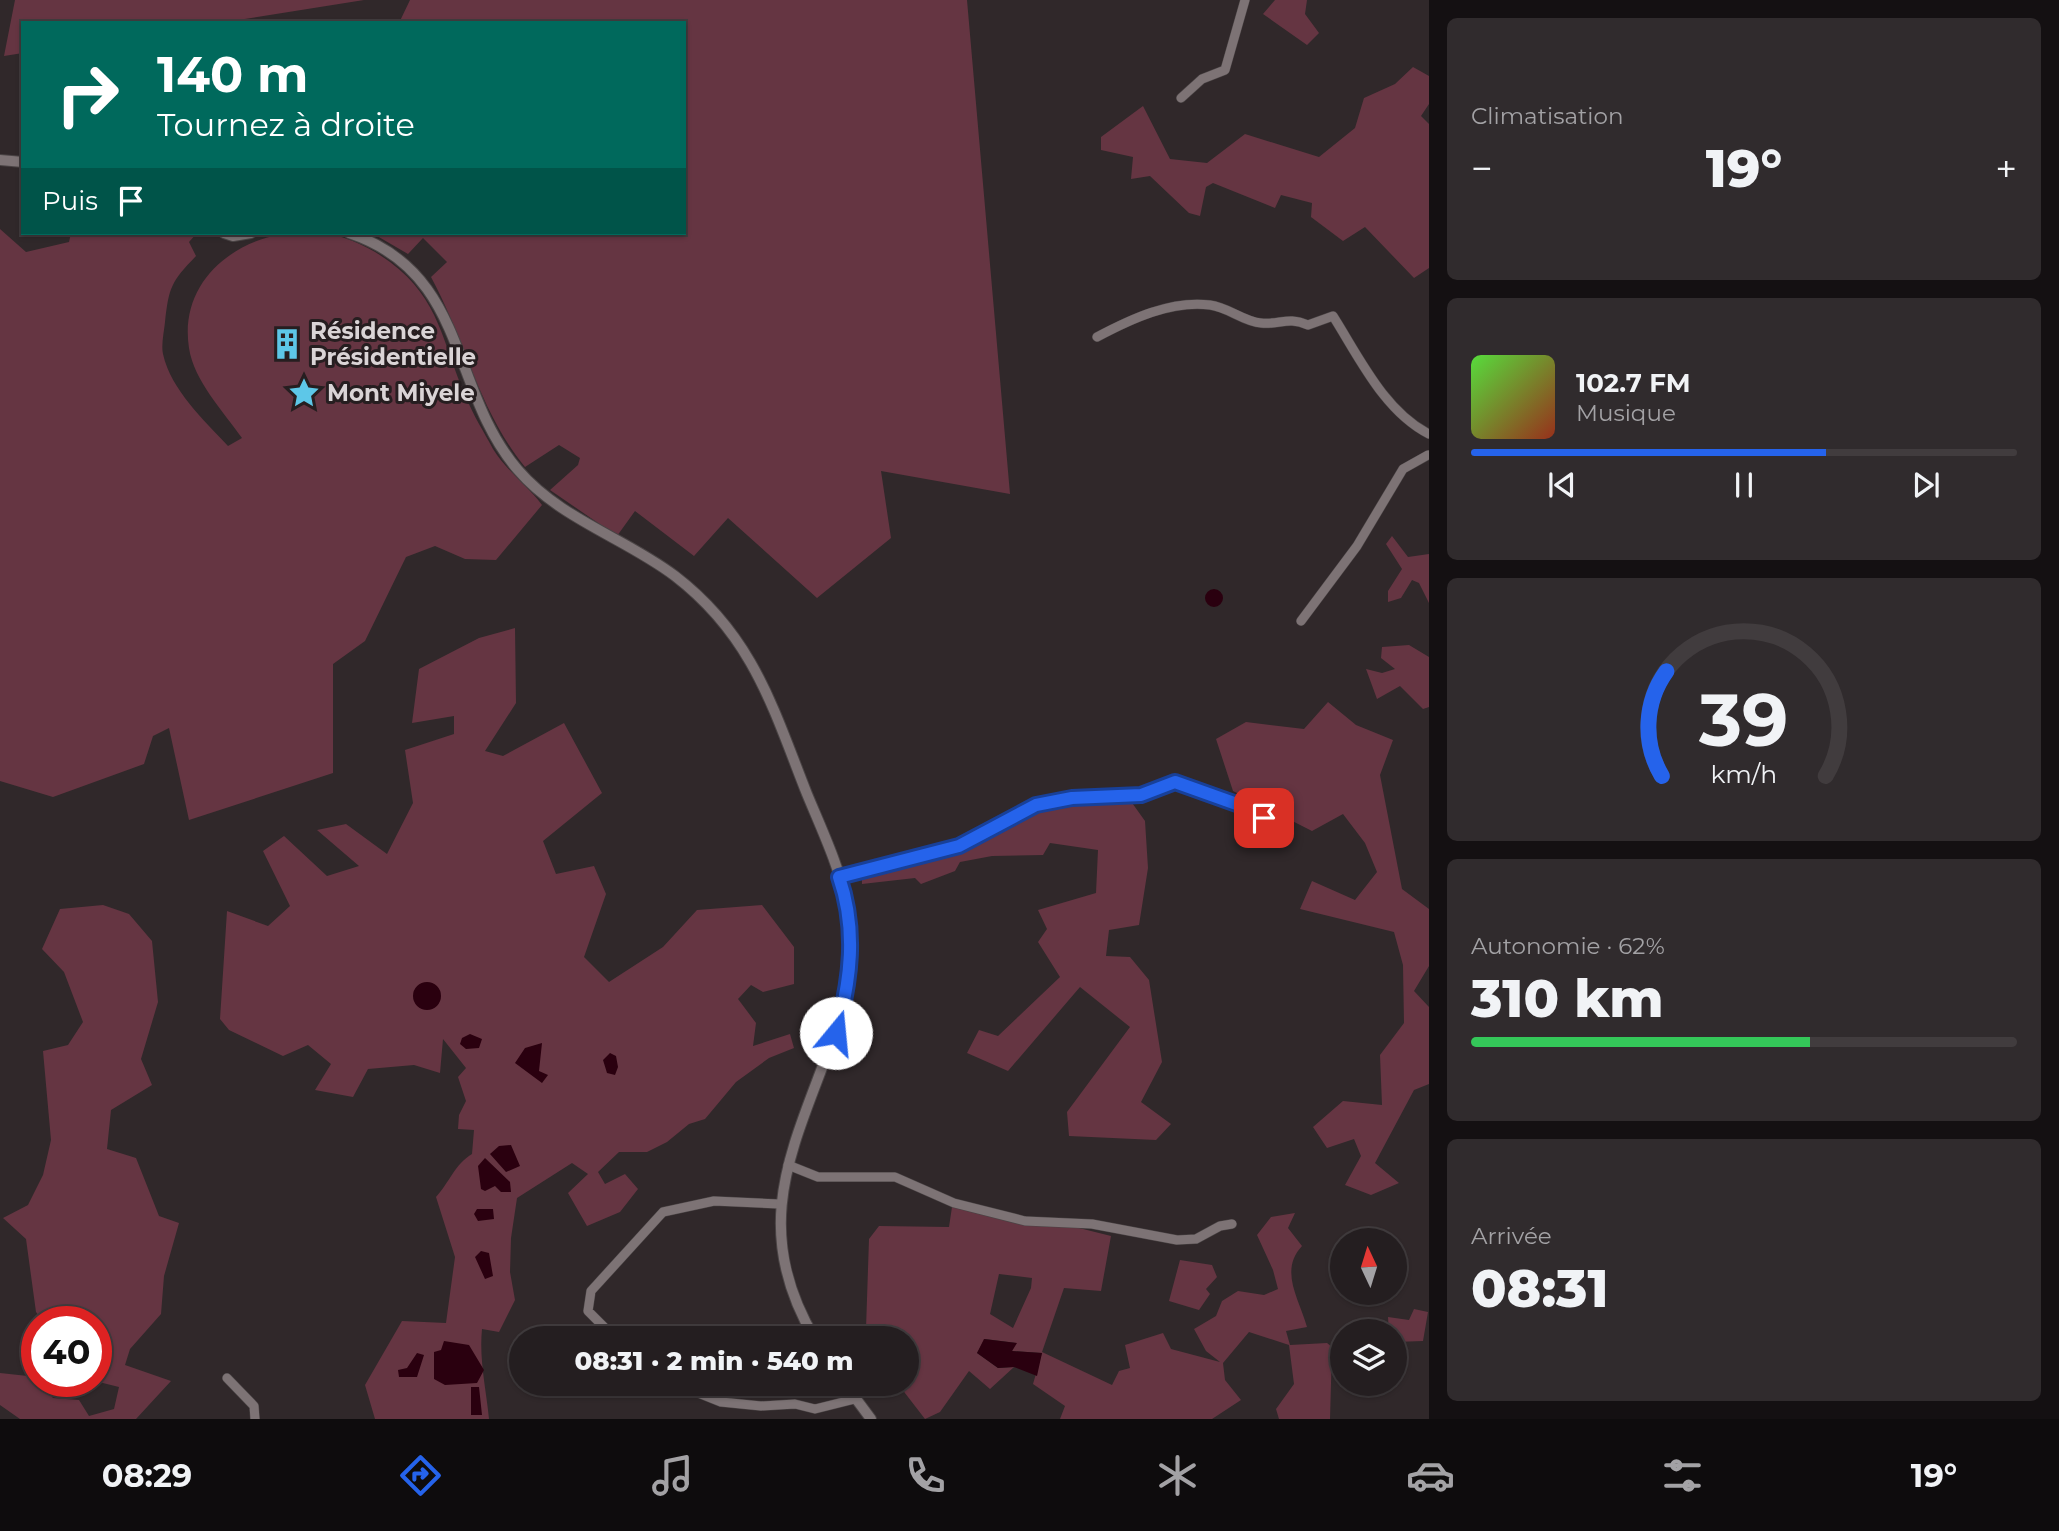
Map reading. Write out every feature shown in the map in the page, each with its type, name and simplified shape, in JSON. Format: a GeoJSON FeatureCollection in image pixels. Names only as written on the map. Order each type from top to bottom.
{"type":"FeatureCollection","features":[{"type":"Feature","properties":{"kind":"street"},"geometry":{"type":"LineString","coordinates":[[1181,98],[1202,79],[1225,70],[1245,0]]}},
{"type":"Feature","properties":{"kind":"street"},"geometry":{"type":"LineString","coordinates":[[0,160],[21,162]]}},
{"type":"Feature","properties":{"kind":"street"},"geometry":{"type":"LineString","coordinates":[[353,235],[390,252],[409,267],[426,287],[452,330],[491,431],[517,470],[552,502],[676,577],[731,629],[757,669],[839,877],[848,907],[850,947],[846,999],[788,1165],[779,1204],[786,1272],[807,1326]]}},
{"type":"Feature","properties":{"kind":"street"},"geometry":{"type":"LineString","coordinates":[[1097,337],[1140,314],[1188,306],[1211,305],[1260,324],[1294,318],[1308,325],[1332,316],[1381,390],[1403,417],[1429,434]]}},
{"type":"Feature","properties":{"kind":"street"},"geometry":{"type":"LineString","coordinates":[[1301,621],[1357,546],[1404,469],[1429,455]]}},
{"type":"Feature","properties":{"kind":"street"},"geometry":{"type":"LineString","coordinates":[[839,877],[959,846],[1036,805],[1072,798],[1141,795],[1175,782],[1245,807],[1282,829]]}},
{"type":"Feature","properties":{"kind":"street"},"geometry":{"type":"LineString","coordinates":[[788,1165],[818,1177],[895,1177],[954,1203],[1025,1221],[1092,1224],[1177,1240],[1196,1239],[1220,1226],[1232,1224]]}},
{"type":"Feature","properties":{"kind":"street"},"geometry":{"type":"LineString","coordinates":[[603,1326],[588,1311],[590,1292],[654,1218],[681,1206],[714,1201],[779,1204]]}},
{"type":"Feature","properties":{"kind":"street"},"geometry":{"type":"LineString","coordinates":[[228,1378],[254,1406],[254,1419]]}},
{"type":"Feature","properties":{"kind":"street"},"geometry":{"type":"LineString","coordinates":[[706,1396],[721,1402],[761,1406],[795,1404],[815,1409],[855,1399]]}},
{"type":"Feature","properties":{"kind":"street"},"geometry":{"type":"LineString","coordinates":[[853,1396],[872,1419]]}},
{"type":"Feature","properties":{"kind":"shaded area"},"geometry":{"type":"Polygon","coordinates":[[[15,0],[364,0],[232,21],[21,21],[21,53],[4,56],[15,0]]]}},
{"type":"Feature","properties":{"kind":"shaded area"},"geometry":{"type":"Polygon","coordinates":[[[410,0],[967,0],[1010,494],[881,471],[891,538],[817,598],[728,518],[694,556],[635,511],[617,536],[550,490],[578,465],[580,458],[559,445],[525,467],[509,445],[484,399],[431,277],[447,262],[423,238],[408,254],[375,235],[686,235],[686,21],[400,21],[410,0]]]}},
{"type":"Feature","properties":{"kind":"shaded area"},"geometry":{"type":"Polygon","coordinates":[[[1275,0],[1307,0],[1305,14],[1319,33],[1307,45],[1263,14],[1275,0]]]}},
{"type":"Feature","properties":{"kind":"shaded area"},"geometry":{"type":"Polygon","coordinates":[[[1413,67],[1429,76],[1429,104],[1421,116],[1429,124],[1429,268],[1414,278],[1365,227],[1343,241],[1311,217],[1312,203],[1281,195],[1275,208],[1213,183],[1206,187],[1200,216],[1189,213],[1150,176],[1131,179],[1133,157],[1101,150],[1101,137],[1143,106],[1170,159],[1207,163],[1245,134],[1319,157],[1355,128],[1364,98],[1395,84],[1413,67]]]}},
{"type":"Feature","properties":{"kind":"shaded area"},"geometry":{"type":"Polygon","coordinates":[[[0,229],[26,252],[69,242],[71,235],[195,235],[189,242],[196,256],[176,279],[170,293],[162,350],[167,367],[181,392],[228,446],[242,438],[203,384],[189,348],[188,321],[195,296],[208,275],[226,258],[247,245],[278,235],[341,237],[358,243],[390,262],[407,277],[430,307],[469,404],[493,449],[542,505],[496,560],[465,559],[435,546],[406,557],[365,641],[333,664],[333,773],[189,820],[169,728],[153,736],[144,764],[53,797],[0,781],[0,229]]]}},
{"type":"Feature","properties":{"kind":"shaded area"},"geometry":{"type":"Polygon","coordinates":[[[1392,536],[1408,557],[1429,554],[1429,603],[1419,583],[1412,580],[1401,598],[1388,602],[1388,591],[1402,569],[1386,544],[1392,536]]]}},
{"type":"Feature","properties":{"kind":"shaded area"},"geometry":{"type":"Polygon","coordinates":[[[1210,589],[1218,589],[1223,598],[1221,605],[1210,607],[1205,602],[1205,594],[1210,589]]]}},
{"type":"Feature","properties":{"kind":"shaded area"},"geometry":{"type":"Polygon","coordinates":[[[515,628],[516,703],[485,751],[503,756],[564,723],[602,793],[543,841],[556,874],[594,866],[606,894],[584,957],[609,982],[663,947],[697,910],[762,905],[794,947],[794,984],[763,992],[751,985],[738,999],[756,1023],[753,1046],[790,1034],[794,1048],[769,1058],[736,1082],[705,1119],[689,1124],[667,1142],[647,1152],[619,1152],[598,1172],[605,1184],[625,1174],[638,1189],[620,1212],[587,1226],[568,1193],[588,1174],[572,1163],[517,1198],[511,1238],[510,1272],[515,1300],[499,1332],[482,1329],[482,1363],[489,1419],[375,1419],[365,1385],[402,1321],[446,1323],[455,1257],[436,1197],[461,1163],[472,1154],[474,1130],[458,1129],[459,1115],[466,1101],[458,1077],[466,1068],[443,1039],[440,1073],[414,1065],[368,1069],[353,1097],[315,1090],[331,1064],[308,1045],[283,1056],[229,1030],[220,1019],[227,911],[268,926],[290,906],[263,851],[284,836],[327,876],[359,866],[317,830],[346,824],[387,854],[413,803],[405,750],[454,734],[454,716],[412,723],[419,669],[479,638],[515,628]]]}},
{"type":"Feature","properties":{"kind":"shaded area"},"geometry":{"type":"Polygon","coordinates":[[[1409,645],[1429,657],[1429,707],[1423,709],[1400,686],[1377,699],[1366,669],[1382,673],[1395,669],[1381,658],[1382,647],[1409,645]]]}},
{"type":"Feature","properties":{"kind":"shaded area"},"geometry":{"type":"Polygon","coordinates":[[[1328,702],[1356,725],[1393,740],[1380,775],[1402,889],[1429,909],[1429,966],[1414,991],[1429,1007],[1429,1084],[1414,1090],[1375,1163],[1399,1183],[1371,1195],[1345,1185],[1361,1156],[1354,1139],[1327,1148],[1313,1127],[1343,1101],[1382,1105],[1380,1055],[1404,1023],[1403,965],[1394,932],[1300,909],[1312,881],[1355,900],[1377,872],[1365,843],[1343,814],[1312,831],[1233,791],[1216,739],[1246,722],[1304,729],[1328,702]]]}},
{"type":"Feature","properties":{"kind":"shaded area"},"geometry":{"type":"Polygon","coordinates":[[[1130,800],[1145,821],[1148,868],[1139,925],[1109,930],[1106,956],[1130,957],[1149,980],[1162,1062],[1141,1102],[1171,1124],[1156,1140],[1069,1136],[1067,1112],[1130,1027],[1080,987],[1008,1071],[967,1053],[979,1030],[998,1036],[1060,977],[1038,942],[1047,929],[1038,910],[1096,893],[1098,850],[1050,843],[1043,855],[992,856],[960,862],[955,871],[921,884],[915,878],[862,884],[862,875],[960,850],[1036,809],[1075,802],[1130,800]]]}},
{"type":"Feature","properties":{"kind":"shaded area"},"geometry":{"type":"Polygon","coordinates":[[[103,905],[129,914],[152,941],[158,1002],[141,1059],[152,1085],[111,1110],[107,1149],[136,1158],[159,1216],[179,1223],[164,1276],[161,1314],[130,1349],[125,1365],[171,1381],[136,1419],[20,1419],[0,1405],[0,1373],[21,1375],[21,1397],[79,1400],[89,1416],[114,1409],[119,1387],[112,1385],[112,1306],[35,1306],[26,1239],[3,1218],[28,1205],[43,1175],[51,1140],[43,1051],[68,1045],[83,1022],[64,972],[42,949],[60,909],[103,905]]]}},
{"type":"Feature","properties":{"kind":"shaded area"},"geometry":{"type":"Polygon","coordinates":[[[427,982],[437,986],[441,996],[437,1006],[427,1010],[417,1006],[413,996],[417,986],[427,982]]]}},
{"type":"Feature","properties":{"kind":"shaded area"},"geometry":{"type":"Polygon","coordinates":[[[470,1034],[482,1039],[479,1048],[466,1049],[460,1044],[462,1038],[470,1034]]]}},
{"type":"Feature","properties":{"kind":"shaded area"},"geometry":{"type":"Polygon","coordinates":[[[542,1043],[539,1071],[548,1075],[542,1083],[515,1063],[525,1048],[542,1043]]]}},
{"type":"Feature","properties":{"kind":"shaded area"},"geometry":{"type":"Polygon","coordinates":[[[610,1053],[616,1056],[618,1067],[615,1075],[607,1073],[603,1060],[610,1053]]]}},
{"type":"Feature","properties":{"kind":"shaded area"},"geometry":{"type":"Polygon","coordinates":[[[511,1145],[520,1166],[506,1172],[490,1154],[499,1146],[511,1145]]]}},
{"type":"Feature","properties":{"kind":"shaded area"},"geometry":{"type":"Polygon","coordinates":[[[485,1158],[510,1182],[511,1192],[501,1192],[495,1186],[485,1191],[481,1189],[478,1166],[485,1158]]]}},
{"type":"Feature","properties":{"kind":"shaded area"},"geometry":{"type":"Polygon","coordinates":[[[952,1207],[1012,1222],[1075,1227],[1111,1236],[1101,1291],[1064,1288],[1042,1352],[1112,1385],[1119,1371],[1130,1368],[1125,1345],[1163,1333],[1171,1349],[1220,1362],[1206,1351],[1194,1329],[1216,1316],[1222,1301],[1238,1291],[1264,1295],[1278,1289],[1273,1270],[1257,1235],[1271,1217],[1295,1213],[1288,1228],[1302,1246],[1295,1255],[1291,1275],[1307,1327],[1286,1331],[1290,1345],[1327,1343],[1330,1345],[1330,1419],[1279,1419],[1276,1409],[1294,1384],[1289,1345],[1249,1332],[1223,1363],[1225,1380],[1241,1400],[1212,1419],[1060,1419],[1065,1406],[1033,1384],[1042,1353],[1012,1351],[1016,1343],[985,1339],[977,1353],[998,1368],[1014,1367],[990,1389],[969,1371],[940,1412],[925,1419],[907,1396],[919,1396],[919,1326],[866,1326],[869,1239],[879,1226],[949,1227],[952,1207]],[[999,1274],[990,1314],[1013,1328],[1031,1288],[1032,1278],[999,1274]]]}},
{"type":"Feature","properties":{"kind":"shaded area"},"geometry":{"type":"Polygon","coordinates":[[[477,1209],[493,1209],[494,1219],[478,1221],[474,1214],[477,1209]]]}},
{"type":"Feature","properties":{"kind":"shaded area"},"geometry":{"type":"Polygon","coordinates":[[[481,1251],[489,1253],[493,1276],[485,1279],[475,1257],[481,1251]]]}},
{"type":"Feature","properties":{"kind":"shaded area"},"geometry":{"type":"Polygon","coordinates":[[[1180,1260],[1212,1265],[1217,1277],[1206,1289],[1210,1294],[1199,1310],[1169,1301],[1180,1260]]]}},
{"type":"Feature","properties":{"kind":"shaded area"},"geometry":{"type":"Polygon","coordinates":[[[1414,1309],[1428,1312],[1423,1341],[1407,1342],[1409,1320],[1414,1309]]]}},
{"type":"Feature","properties":{"kind":"shaded area"},"geometry":{"type":"Polygon","coordinates":[[[984,1339],[1017,1343],[1012,1351],[1042,1353],[1037,1376],[1014,1367],[998,1368],[977,1353],[984,1339]]]}},
{"type":"Feature","properties":{"kind":"shaded area"},"geometry":{"type":"Polygon","coordinates":[[[444,1341],[469,1345],[484,1370],[477,1383],[445,1385],[434,1379],[434,1352],[441,1350],[444,1341]]]}},
{"type":"Feature","properties":{"kind":"shaded area"},"geometry":{"type":"Polygon","coordinates":[[[417,1353],[424,1355],[417,1377],[399,1377],[398,1370],[407,1368],[417,1353]]]}},
{"type":"Feature","properties":{"kind":"shaded area"},"geometry":{"type":"Polygon","coordinates":[[[471,1387],[479,1387],[482,1415],[471,1415],[471,1387]]]}},
{"type":"Feature","properties":{"kind":"place","name":"Résidence Présidentielle"},"geometry":{"type":"Point","coordinates":[287,344]}},
{"type":"Feature","properties":{"kind":"place","name":"Mont Miyele"},"geometry":{"type":"Point","coordinates":[304,393]}},
{"type":"Feature","properties":{"kind":"route"},"geometry":{"type":"LineString","coordinates":[[836,1033],[846,999],[850,972],[848,907],[839,877],[959,846],[1036,805],[1072,798],[1141,795],[1175,782],[1245,807],[1264,818]]}}]}
